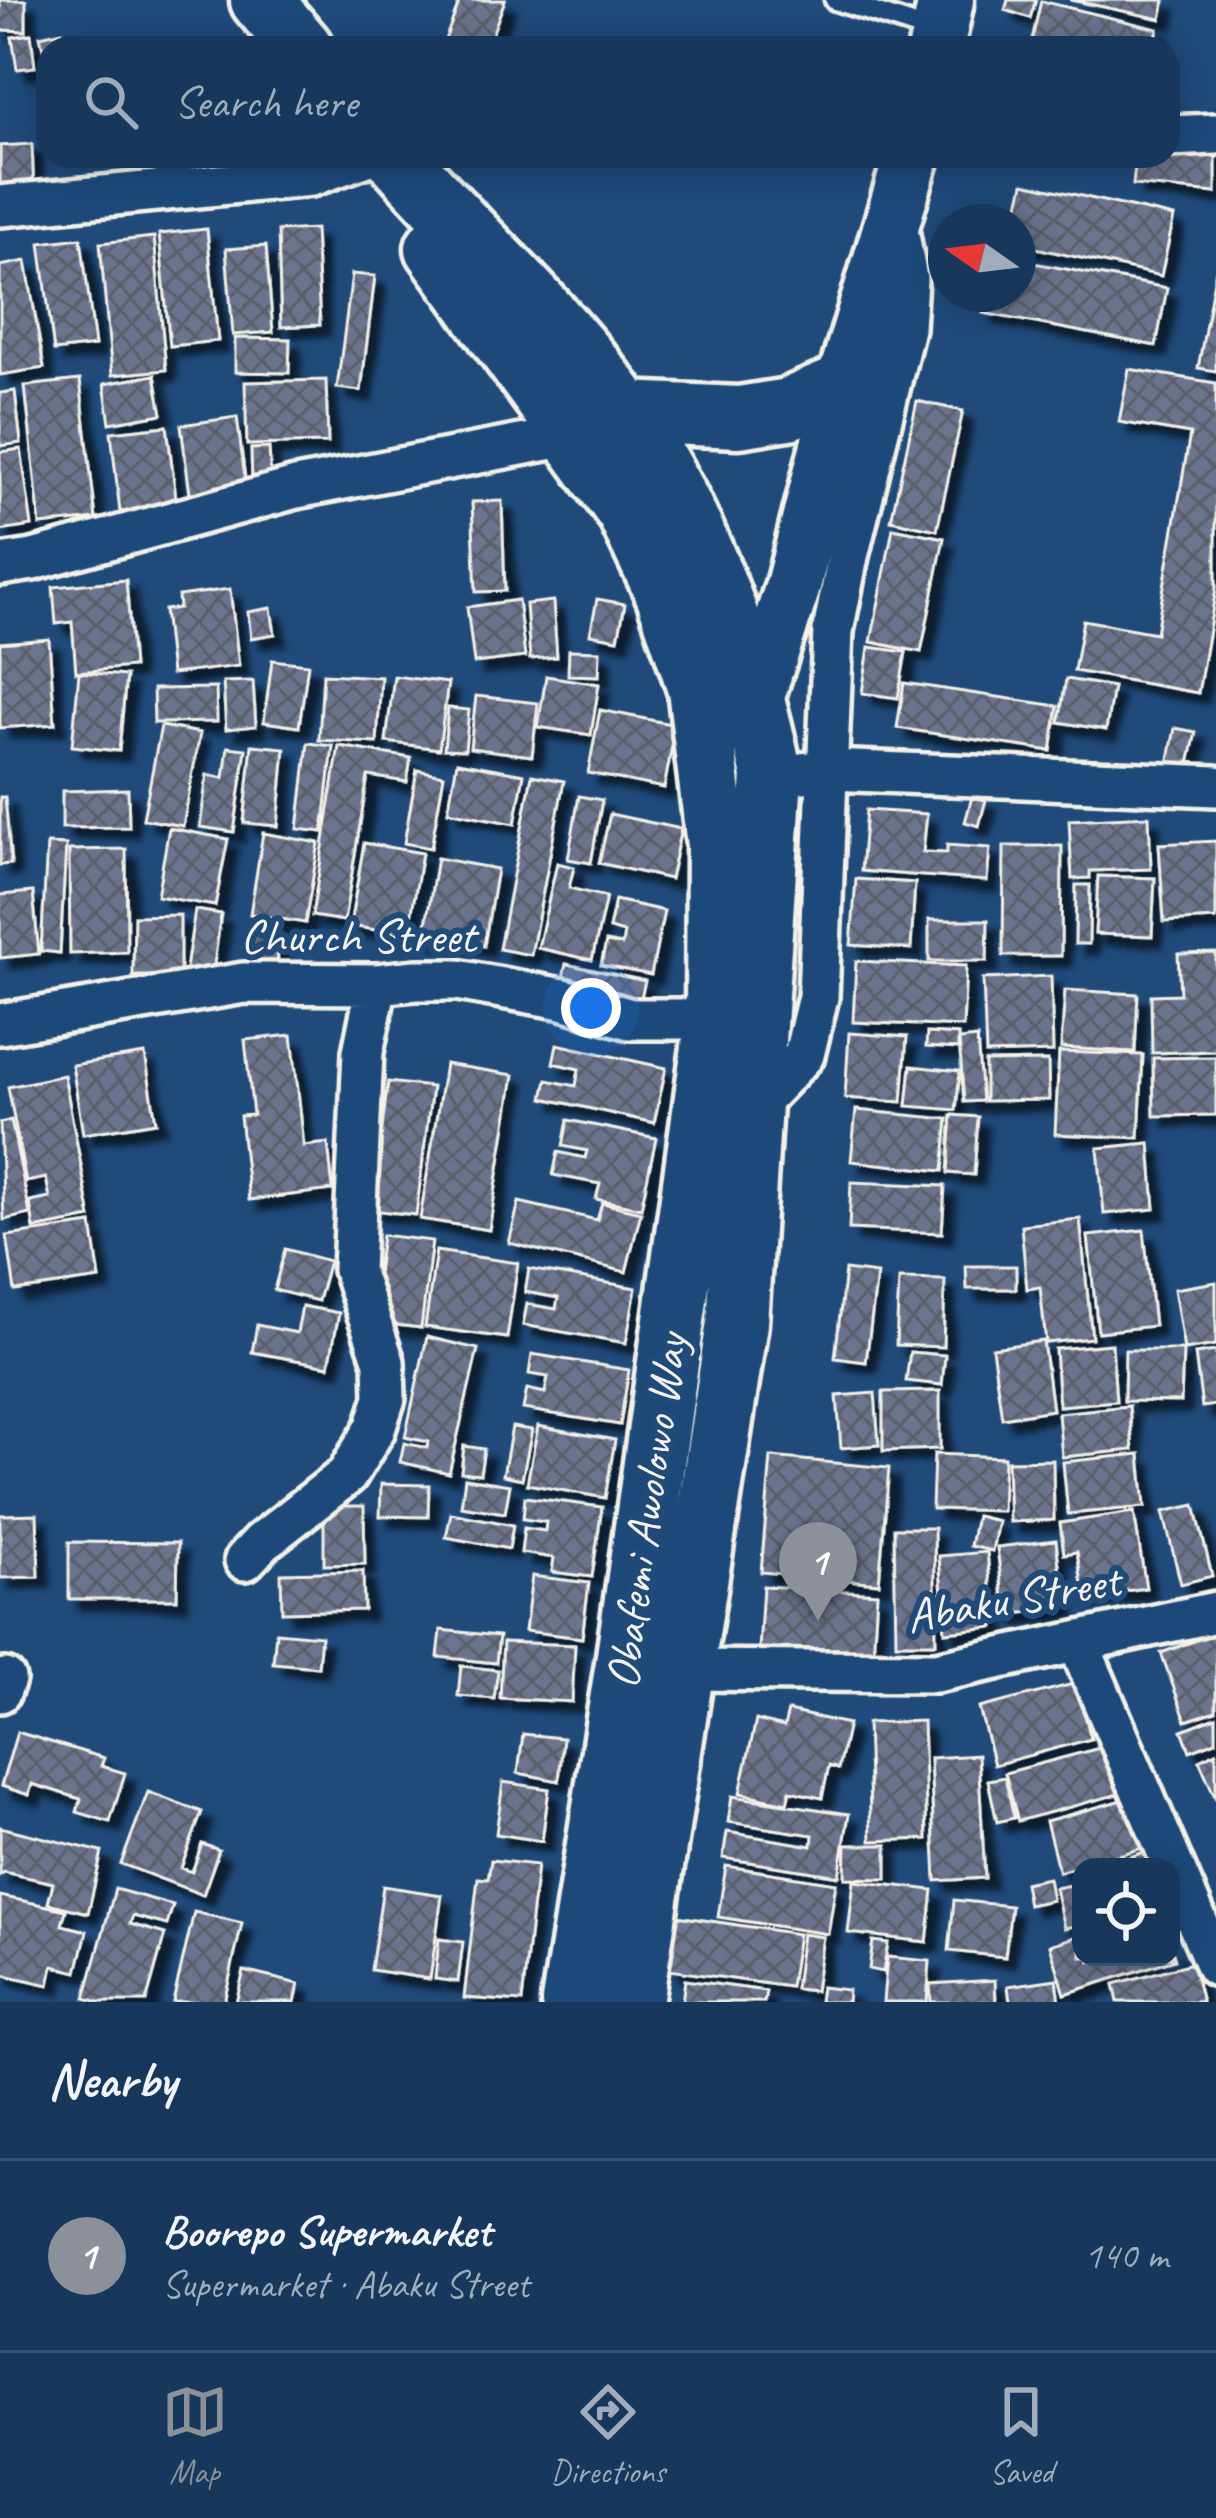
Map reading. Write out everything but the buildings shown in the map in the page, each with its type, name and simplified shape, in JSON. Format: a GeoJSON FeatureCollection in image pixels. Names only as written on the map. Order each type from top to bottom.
{"type":"FeatureCollection","features":[{"type":"Feature","properties":{"kind":"main road"},"geometry":{"type":"LineString","coordinates":[[234,0],[266,36]]}},
{"type":"Feature","properties":{"kind":"main road"},"geometry":{"type":"LineString","coordinates":[[261,0],[292,36]]}},
{"type":"Feature","properties":{"kind":"main road"},"geometry":{"type":"LineString","coordinates":[[378,168],[599,423]]}},
{"type":"Feature","properties":{"kind":"main road"},"geometry":{"type":"LineString","coordinates":[[407,168],[561,334],[599,423]]}},
{"type":"Feature","properties":{"kind":"main road"},"geometry":{"type":"LineString","coordinates":[[756,698],[793,586],[843,386],[909,168]]}},
{"type":"Feature","properties":{"kind":"main road"},"geometry":{"type":"LineString","coordinates":[[599,423],[739,417],[788,409],[843,386]]}},
{"type":"Feature","properties":{"kind":"main road","name":"Obafemi Awolowo Way"},"geometry":{"type":"LineString","coordinates":[[599,423],[695,534],[756,698],[801,773],[751,1110],[737,1323],[632,2002]]}},
{"type":"Feature","properties":{"kind":"main road","name":"Obafemi Awolowo Way"},"geometry":{"type":"LineString","coordinates":[[572,2002],[626,1664],[716,1019],[716,845],[698,688],[666,593],[627,511],[599,423]]}},
{"type":"Feature","properties":{"kind":"main road"},"geometry":{"type":"LineString","coordinates":[[675,1306],[737,1323]]}},
{"type":"Feature","properties":{"kind":"street"},"geometry":{"type":"LineString","coordinates":[[1180,136],[1216,134]]}},
{"type":"Feature","properties":{"kind":"street"},"geometry":{"type":"LineString","coordinates":[[0,206],[311,176],[334,168]]}},
{"type":"Feature","properties":{"kind":"street"},"geometry":{"type":"LineString","coordinates":[[896,217],[907,279],[904,328],[801,773],[1216,786]]}},
{"type":"Feature","properties":{"kind":"street"},"geometry":{"type":"LineString","coordinates":[[0,565],[296,488],[599,423]]}},
{"type":"Feature","properties":{"kind":"street","name":"Church Street"},"geometry":{"type":"LineString","coordinates":[[0,1024],[244,982],[457,980],[563,999],[630,1019],[716,1019]]}},
{"type":"Feature","properties":{"kind":"street"},"geometry":{"type":"LineString","coordinates":[[245,1560],[347,1475],[375,1429],[385,1398],[384,1362],[353,1270],[363,1052],[377,984]]}},
{"type":"Feature","properties":{"kind":"street","name":"Abaku Street"},"geometry":{"type":"LineString","coordinates":[[682,1670],[935,1672],[1216,1612]]}},
{"type":"Feature","properties":{"kind":"street"},"geometry":{"type":"LineString","coordinates":[[1078,1642],[1216,1966]]}},
{"type":"Feature","properties":{"kind":"lane"},"geometry":{"type":"LineString","coordinates":[[835,0],[940,27]]}},
{"type":"Feature","properties":{"kind":"place","name":"Boorepo Supermarket"},"geometry":{"type":"Point","coordinates":[818,1621]}}]}
